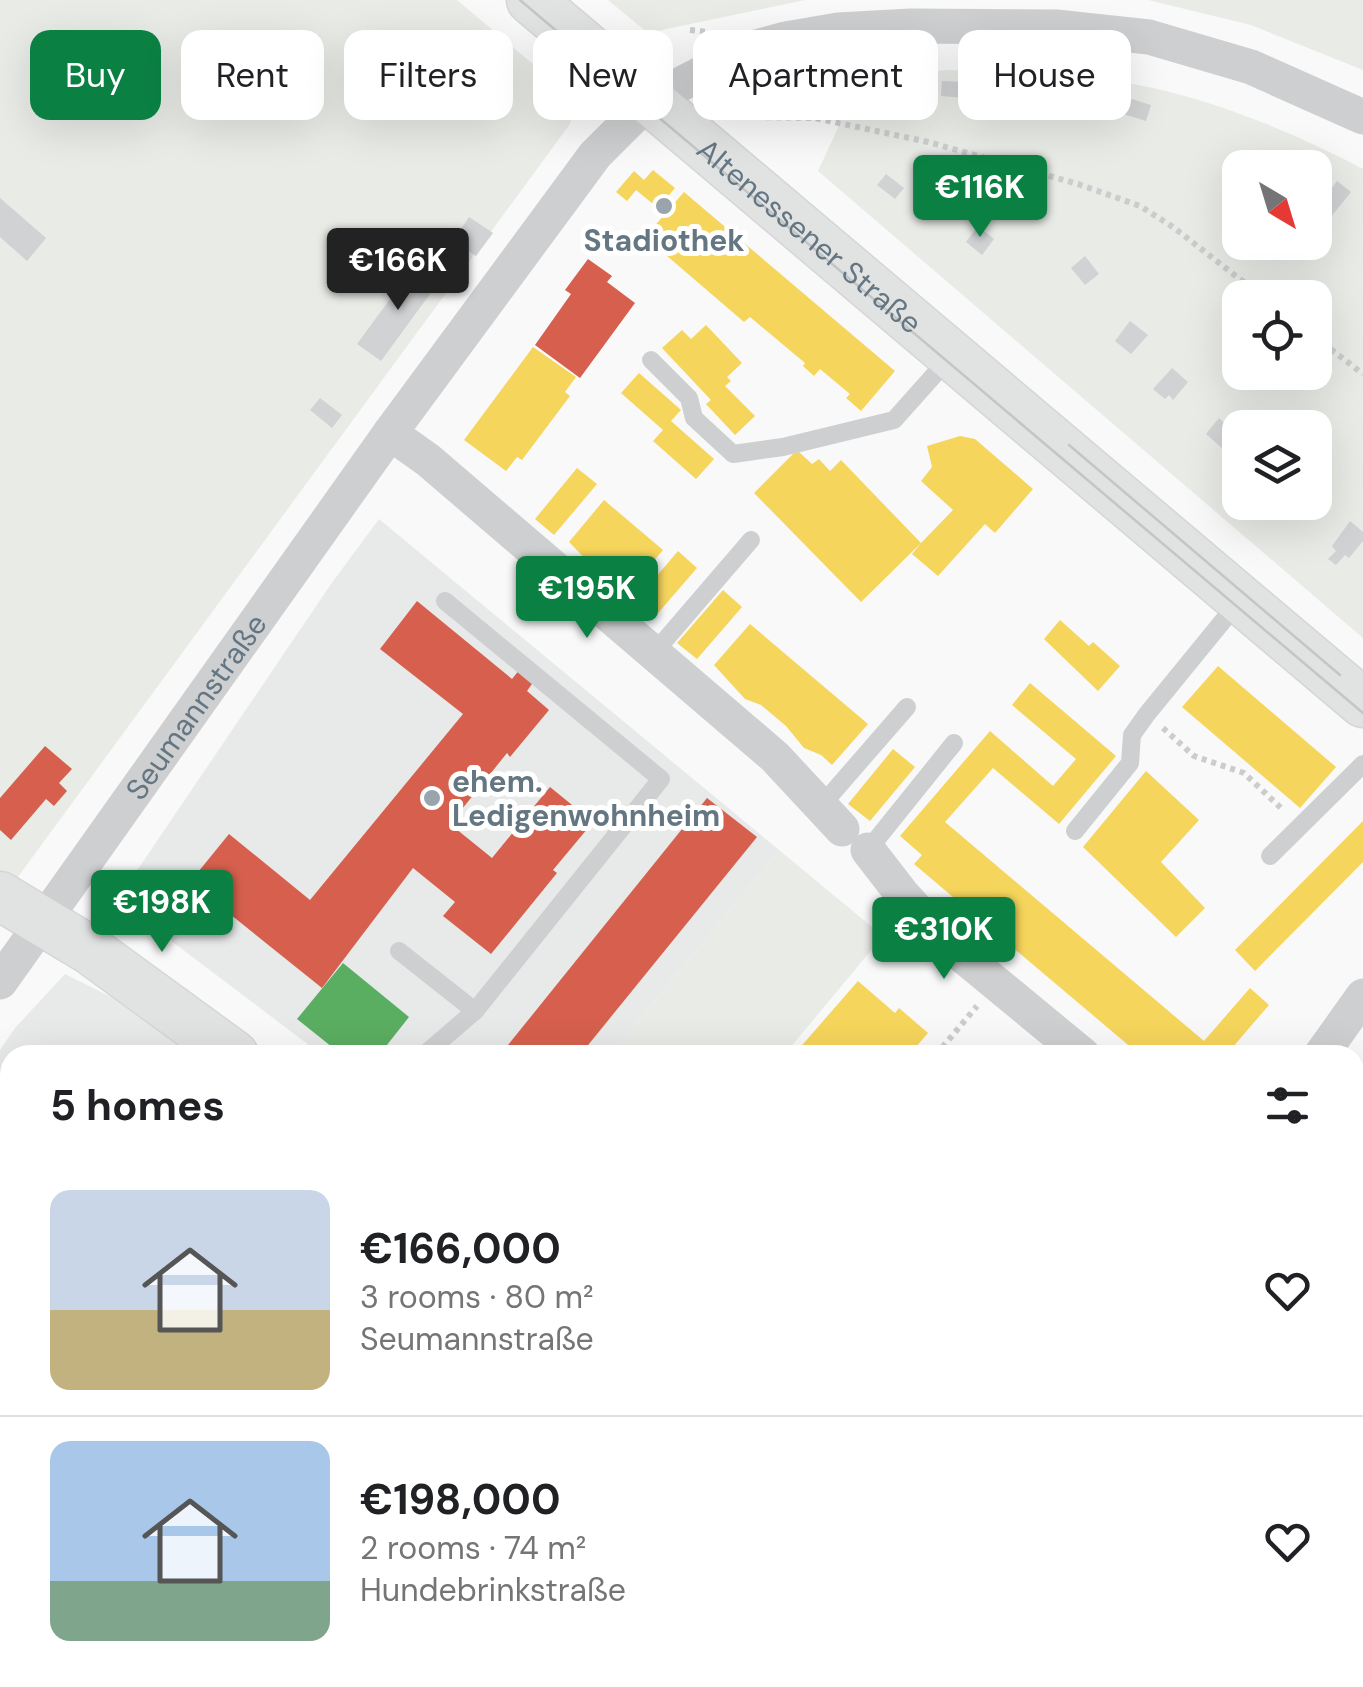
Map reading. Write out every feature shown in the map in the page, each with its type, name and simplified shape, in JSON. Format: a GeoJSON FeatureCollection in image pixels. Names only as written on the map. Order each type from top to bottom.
{"type":"FeatureCollection","features":[{"type":"Feature","properties":{"kind":"main road","name":"Altenessener Straße"},"geometry":{"type":"LineString","coordinates":[[531,0],[567,30]]}},
{"type":"Feature","properties":{"kind":"main road","name":"Altenessener Straße"},"geometry":{"type":"LineString","coordinates":[[673,119],[1363,703]]}},
{"type":"Feature","properties":{"kind":"main road"},"geometry":{"type":"LineString","coordinates":[[0,896],[45,921],[210,1043]]}},
{"type":"Feature","properties":{"kind":"street","name":"Seumannstraße"},"geometry":{"type":"LineString","coordinates":[[673,88],[733,56],[786,39],[838,30],[1056,27],[1149,37],[1252,67],[1363,117]]}},
{"type":"Feature","properties":{"kind":"street","name":"Seumannstraße"},"geometry":{"type":"LineString","coordinates":[[0,982],[390,434],[595,155],[630,120]]}},
{"type":"Feature","properties":{"kind":"street"},"geometry":{"type":"LineString","coordinates":[[390,434],[428,460],[775,758],[946,942],[1071,1045]]}},
{"type":"Feature","properties":{"kind":"street"},"geometry":{"type":"LineString","coordinates":[[1328,1045],[1363,996]]}},
{"type":"Feature","properties":{"kind":"lane","name":"Altenessener Straße"},"geometry":{"type":"LineString","coordinates":[[651,360],[688,398],[694,418],[733,454],[782,447],[894,420],[952,355]]}},
{"type":"Feature","properties":{"kind":"lane"},"geometry":{"type":"LineString","coordinates":[[653,654],[752,540]]}},
{"type":"Feature","properties":{"kind":"lane"},"geometry":{"type":"LineString","coordinates":[[1075,830],[1130,764],[1132,736],[1147,714],[1240,599]]}},
{"type":"Feature","properties":{"kind":"lane"},"geometry":{"type":"LineString","coordinates":[[436,1045],[475,1011],[661,780],[445,601]]}},
{"type":"Feature","properties":{"kind":"lane"},"geometry":{"type":"LineString","coordinates":[[843,828],[908,707]]}},
{"type":"Feature","properties":{"kind":"lane"},"geometry":{"type":"LineString","coordinates":[[843,828],[954,742]]}},
{"type":"Feature","properties":{"kind":"lane"},"geometry":{"type":"LineString","coordinates":[[1270,856],[1363,764]]}},
{"type":"Feature","properties":{"kind":"lane"},"geometry":{"type":"LineString","coordinates":[[400,950],[475,1011]]}},
{"type":"Feature","properties":{"kind":"path"},"geometry":{"type":"LineString","coordinates":[[824,120],[928,142],[1078,184],[1140,206],[1241,280]]}},
{"type":"Feature","properties":{"kind":"path"},"geometry":{"type":"LineString","coordinates":[[1332,350],[1363,374]]}},
{"type":"Feature","properties":{"kind":"path"},"geometry":{"type":"LineString","coordinates":[[1147,714],[1194,756],[1244,773],[1302,828]]}},
{"type":"Feature","properties":{"kind":"path"},"geometry":{"type":"LineString","coordinates":[[944,1045],[996,982]]}},
{"type":"Feature","properties":{"kind":"shaded area"},"geometry":{"type":"Polygon","coordinates":[[[0,0],[457,0],[493,30],[344,30],[344,120],[513,120],[513,47],[533,64],[533,120],[571,120],[570,124],[12,885],[0,879],[0,0]]]}},
{"type":"Feature","properties":{"kind":"shaded area"},"geometry":{"type":"Polygon","coordinates":[[[608,0],[805,0],[662,30],[644,30],[608,0]]]}},
{"type":"Feature","properties":{"kind":"shaded area"},"geometry":{"type":"Polygon","coordinates":[[[1148,0],[1363,0],[1363,70],[1251,25],[1148,0]]]}},
{"type":"Feature","properties":{"kind":"shaded area"},"geometry":{"type":"Polygon","coordinates":[[[947,70],[958,70],[958,120],[1131,120],[1131,84],[1244,115],[1324,150],[1222,150],[1222,260],[1332,260],[1332,154],[1363,169],[1363,638],[1225,520],[1332,520],[1332,410],[1222,410],[1222,517],[818,171],[842,120],[938,120],[938,71],[947,70]]]}},
{"type":"Feature","properties":{"kind":"shaded area"},"geometry":{"type":"Polygon","coordinates":[[[379,519],[779,850],[618,1045],[309,1045],[117,900],[379,519]]]}},
{"type":"Feature","properties":{"kind":"shaded area"},"geometry":{"type":"Polygon","coordinates":[[[779,850],[883,936],[792,1045],[618,1045],[779,850]]]}},
{"type":"Feature","properties":{"kind":"shaded area"},"geometry":{"type":"Polygon","coordinates":[[[65,974],[147,1015],[187,1045],[3,1045],[65,974]]]}},
{"type":"Feature","properties":{"kind":"building: Homes"},"geometry":{"type":"Polygon","coordinates":[[[653,170],[675,188],[658,208],[636,190],[627,201],[616,192],[634,171],[644,180],[653,170]]]}},
{"type":"Feature","properties":{"kind":"building: Homes"},"geometry":{"type":"Polygon","coordinates":[[[684,192],[895,371],[861,411],[846,398],[850,394],[820,369],[814,376],[803,366],[805,363],[750,317],[744,322],[645,237],[684,192]]]}},
{"type":"Feature","properties":{"kind":"building: Homes"},"geometry":{"type":"Polygon","coordinates":[[[706,325],[742,363],[727,377],[731,381],[725,386],[755,416],[735,435],[706,404],[711,400],[662,348],[682,330],[691,339],[706,325]]]}},
{"type":"Feature","properties":{"kind":"building: Homes"},"geometry":{"type":"Polygon","coordinates":[[[533,347],[576,377],[565,392],[570,396],[522,460],[517,457],[506,471],[464,440],[533,347]]]}},
{"type":"Feature","properties":{"kind":"building: Homes"},"geometry":{"type":"Polygon","coordinates":[[[639,373],[681,410],[671,421],[714,459],[696,479],[653,441],[663,430],[621,393],[639,373]]]}},
{"type":"Feature","properties":{"kind":"building: Homes"},"geometry":{"type":"Polygon","coordinates":[[[960,436],[975,439],[1033,489],[995,533],[985,524],[938,576],[912,554],[953,510],[921,481],[932,467],[927,446],[960,436]]]}},
{"type":"Feature","properties":{"kind":"building: Homes"},"geometry":{"type":"Polygon","coordinates":[[[797,450],[812,464],[819,459],[830,471],[841,460],[921,543],[861,602],[754,493],[797,450]]]}},
{"type":"Feature","properties":{"kind":"building: Homes"},"geometry":{"type":"Polygon","coordinates":[[[577,468],[597,484],[554,535],[535,519],[577,468]]]}},
{"type":"Feature","properties":{"kind":"building: Homes"},"geometry":{"type":"Polygon","coordinates":[[[604,500],[663,550],[628,591],[601,575],[569,542],[604,500]]]}},
{"type":"Feature","properties":{"kind":"building: Homes"},"geometry":{"type":"Polygon","coordinates":[[[678,551],[697,568],[652,620],[633,604],[678,551]]]}},
{"type":"Feature","properties":{"kind":"building: Homes"},"geometry":{"type":"Polygon","coordinates":[[[723,590],[742,607],[697,659],[677,643],[723,590]]]}},
{"type":"Feature","properties":{"kind":"building: Homes"},"geometry":{"type":"Polygon","coordinates":[[[1060,620],[1120,666],[1098,691],[1044,639],[1060,620]]]}},
{"type":"Feature","properties":{"kind":"building: Homes"},"geometry":{"type":"Polygon","coordinates":[[[750,624],[868,724],[832,765],[804,748],[761,705],[745,699],[714,665],[750,624]]]}},
{"type":"Feature","properties":{"kind":"building: Homes"},"geometry":{"type":"Polygon","coordinates":[[[1218,666],[1336,767],[1300,808],[1182,707],[1218,666]]]}},
{"type":"Feature","properties":{"kind":"building: Homes"},"geometry":{"type":"Polygon","coordinates":[[[1030,683],[1116,756],[1059,824],[993,768],[945,822],[1204,1041],[1250,988],[1269,1005],[1235,1045],[1128,1045],[914,864],[922,855],[900,836],[990,731],[1053,786],[1076,759],[1012,705],[1030,683]]]}},
{"type":"Feature","properties":{"kind":"building: Homes"},"geometry":{"type":"Polygon","coordinates":[[[893,749],[915,767],[870,821],[848,804],[893,749]]]}},
{"type":"Feature","properties":{"kind":"building: Homes"},"geometry":{"type":"Polygon","coordinates":[[[1146,771],[1199,820],[1161,862],[1205,908],[1176,937],[1083,847],[1146,771]]]}},
{"type":"Feature","properties":{"kind":"building: Homes"},"geometry":{"type":"Polygon","coordinates":[[[1363,821],[1363,862],[1255,971],[1235,950],[1363,821]]]}},
{"type":"Feature","properties":{"kind":"building: Homes"},"geometry":{"type":"Polygon","coordinates":[[[858,981],[895,1013],[899,1008],[928,1033],[918,1045],[802,1045],[858,981]]]}},
{"type":"Feature","properties":{"kind":"building: Shops"},"geometry":{"type":"Polygon","coordinates":[[[588,259],[612,276],[607,282],[635,303],[580,378],[535,345],[571,294],[565,290],[588,259]]]}},
{"type":"Feature","properties":{"kind":"building: Shops","name":"ehem. Ledigenwohnheim"},"geometry":{"type":"Polygon","coordinates":[[[417,601],[512,679],[520,669],[534,681],[527,691],[549,710],[510,757],[507,753],[450,824],[492,858],[519,825],[511,819],[519,809],[526,816],[550,787],[593,822],[491,954],[443,916],[455,902],[413,868],[322,988],[190,882],[229,834],[310,900],[463,714],[380,649],[417,601]]]}},
{"type":"Feature","properties":{"kind":"building: Shops"},"geometry":{"type":"Polygon","coordinates":[[[45,746],[72,769],[59,783],[67,791],[54,806],[46,799],[11,840],[0,830],[0,798],[45,746]]]}},
{"type":"Feature","properties":{"kind":"building: Shops"},"geometry":{"type":"Polygon","coordinates":[[[707,798],[757,837],[588,1045],[508,1045],[707,798]]]}},
{"type":"Feature","properties":{"kind":"building: Public"},"geometry":{"type":"Polygon","coordinates":[[[343,963],[409,1017],[387,1045],[330,1045],[297,1019],[343,963]]]}},
{"type":"Feature","properties":{"kind":"building: Other"},"geometry":{"type":"Polygon","coordinates":[[[942,81],[958,82],[958,97],[941,96],[942,81]]]}},
{"type":"Feature","properties":{"kind":"building: Other"},"geometry":{"type":"Polygon","coordinates":[[[1131,99],[1151,105],[1146,121],[1131,116],[1131,99]]]}},
{"type":"Feature","properties":{"kind":"building: Other"},"geometry":{"type":"Polygon","coordinates":[[[886,174],[904,188],[895,199],[877,185],[886,174]]]}},
{"type":"Feature","properties":{"kind":"building: Other"},"geometry":{"type":"Polygon","coordinates":[[[1337,181],[1351,192],[1332,216],[1332,188],[1337,181]]]}},
{"type":"Feature","properties":{"kind":"building: Other"},"geometry":{"type":"Polygon","coordinates":[[[0,198],[46,238],[27,261],[0,237],[0,198]]]}},
{"type":"Feature","properties":{"kind":"building: Other"},"geometry":{"type":"Polygon","coordinates":[[[469,217],[493,233],[476,256],[453,241],[469,217]]]}},
{"type":"Feature","properties":{"kind":"building: Other"},"geometry":{"type":"Polygon","coordinates":[[[978,226],[994,239],[982,255],[966,242],[978,226]]]}},
{"type":"Feature","properties":{"kind":"building: Other"},"geometry":{"type":"Polygon","coordinates":[[[1085,256],[1099,274],[1085,285],[1071,268],[1085,256]]]}},
{"type":"Feature","properties":{"kind":"building: Other"},"geometry":{"type":"Polygon","coordinates":[[[415,265],[438,283],[381,361],[357,344],[415,265]]]}},
{"type":"Feature","properties":{"kind":"building: Other"},"geometry":{"type":"Polygon","coordinates":[[[1130,321],[1148,335],[1131,354],[1115,341],[1130,321]]]}},
{"type":"Feature","properties":{"kind":"building: Other"},"geometry":{"type":"Polygon","coordinates":[[[1172,368],[1188,382],[1173,400],[1153,389],[1172,368]]]}},
{"type":"Feature","properties":{"kind":"building: Other"},"geometry":{"type":"Polygon","coordinates":[[[320,398],[342,415],[332,428],[310,410],[320,398]]]}},
{"type":"Feature","properties":{"kind":"building: Other"},"geometry":{"type":"Polygon","coordinates":[[[1219,418],[1222,448],[1206,434],[1219,418]]]}},
{"type":"Feature","properties":{"kind":"building: Other"},"geometry":{"type":"Polygon","coordinates":[[[1350,521],[1363,532],[1363,541],[1349,558],[1345,555],[1336,565],[1328,559],[1336,551],[1332,546],[1350,521]]]}},
{"type":"Feature","properties":{"kind":"tram line"},"geometry":{"type":"LineString","coordinates":[[520,0],[1363,713]]}},
{"type":"Feature","properties":{"kind":"tram line"},"geometry":{"type":"LineString","coordinates":[[1069,445],[1340,675]]}},
{"type":"Feature","properties":{"kind":"place","name":"Stadiothek"},"geometry":{"type":"Point","coordinates":[664,206]}},
{"type":"Feature","properties":{"kind":"place","name":"ehem. Ledigenwohnheim"},"geometry":{"type":"Point","coordinates":[432,798]}}]}
